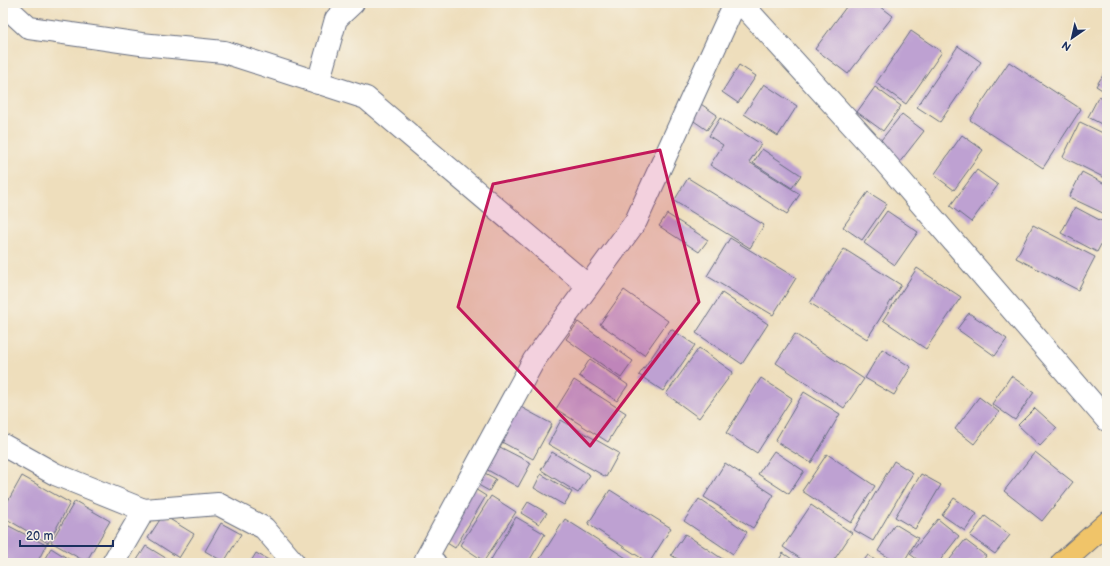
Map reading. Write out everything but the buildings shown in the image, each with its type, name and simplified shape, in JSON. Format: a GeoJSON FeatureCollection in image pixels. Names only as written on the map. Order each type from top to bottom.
{"type":"FeatureCollection","features":[{"type":"Feature","properties":{"kind":"main road"},"geometry":{"type":"LineString","coordinates":[[1062,563],[1107,523]]}},
{"type":"Feature","properties":{"kind":"street"},"geometry":{"type":"LineString","coordinates":[[318,83],[336,19],[353,3]]}},
{"type":"Feature","properties":{"kind":"street"},"geometry":{"type":"LineString","coordinates":[[428,562],[534,360],[636,221],[735,3]]}},
{"type":"Feature","properties":{"kind":"street"},"geometry":{"type":"LineString","coordinates":[[741,3],[872,147],[1107,420]]}},
{"type":"Feature","properties":{"kind":"street"},"geometry":{"type":"LineString","coordinates":[[3,4],[29,28],[141,44],[224,52],[366,98],[588,286]]}},
{"type":"Feature","properties":{"kind":"street"},"geometry":{"type":"LineString","coordinates":[[3,445],[55,474],[144,510],[218,504],[264,528],[294,563]]}},
{"type":"Feature","properties":{"kind":"street"},"geometry":{"type":"LineString","coordinates":[[113,563],[144,510]]}},
{"type":"Feature","properties":{"kind":"highlighted area"},"geometry":{"type":"Polygon","coordinates":[[[660,150],[699,302],[590,446],[458,307],[493,184],[660,150]]]}}]}
